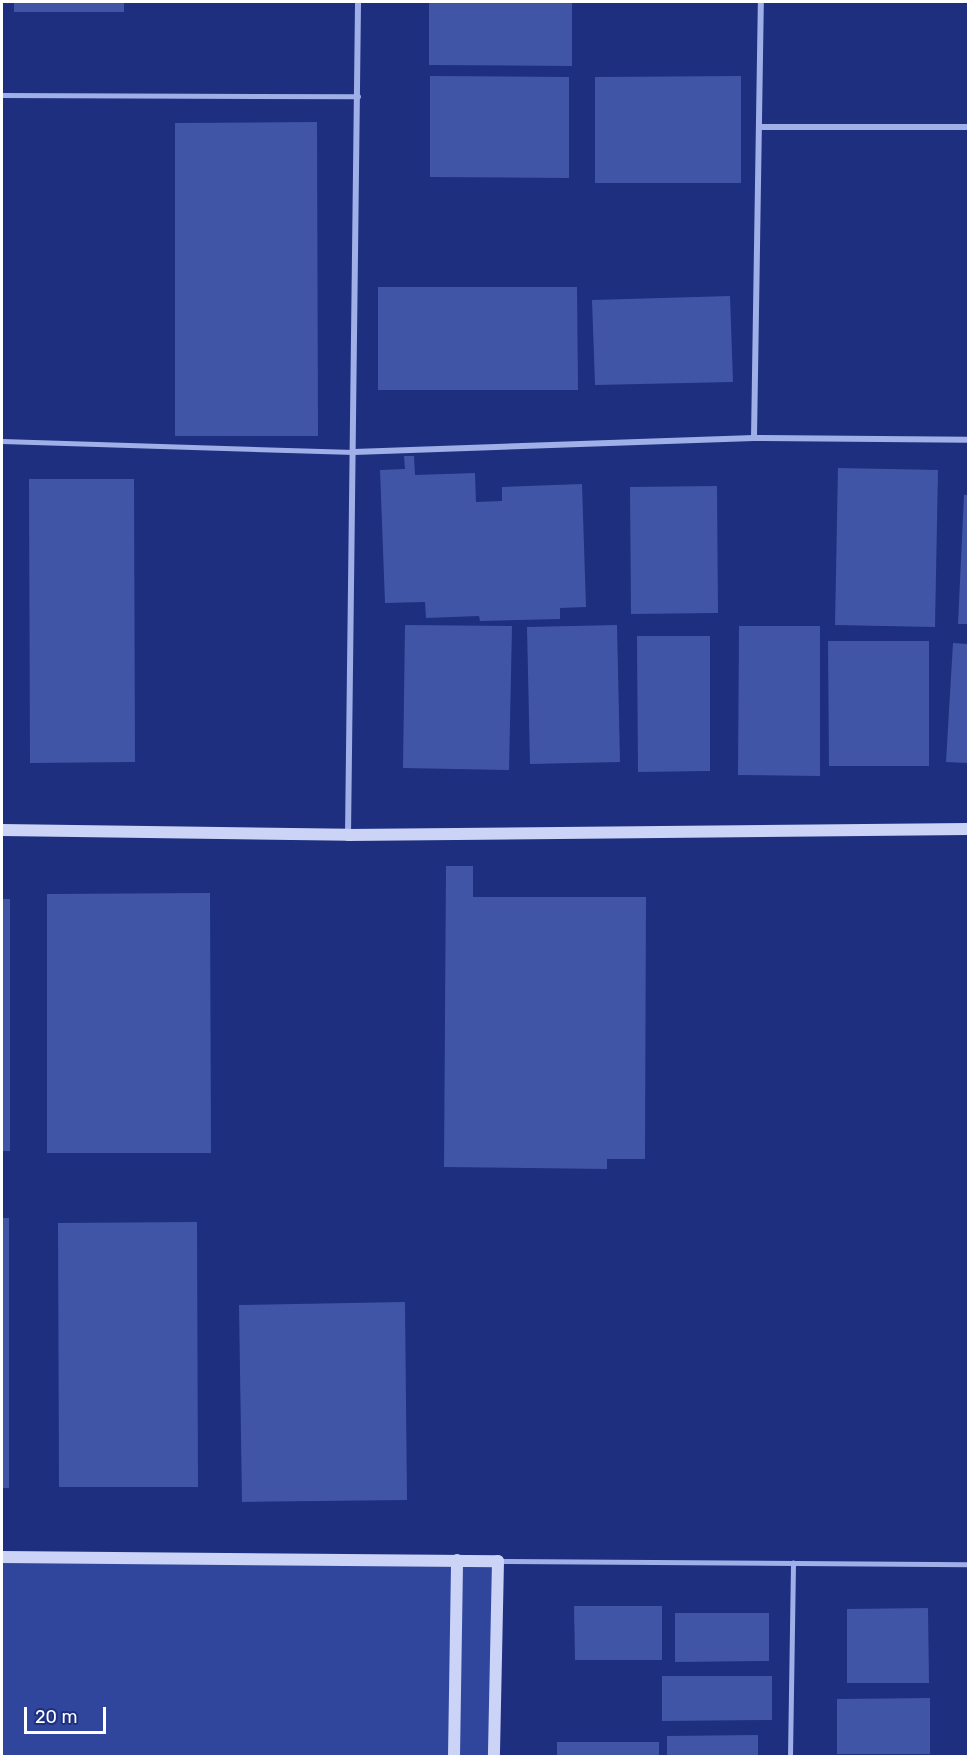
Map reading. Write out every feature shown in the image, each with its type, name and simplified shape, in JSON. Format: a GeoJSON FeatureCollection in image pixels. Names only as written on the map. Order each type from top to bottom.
{"type":"FeatureCollection","features":[{"type":"Feature","properties":{"kind":"street"},"geometry":{"type":"LineString","coordinates":[[348,835],[358,2]]}},
{"type":"Feature","properties":{"kind":"street"},"geometry":{"type":"LineString","coordinates":[[754,438],[761,2]]}},
{"type":"Feature","properties":{"kind":"street"},"geometry":{"type":"LineString","coordinates":[[760,128],[969,127]]}},
{"type":"Feature","properties":{"kind":"street"},"geometry":{"type":"LineString","coordinates":[[354,452],[754,438],[969,440]]}},
{"type":"Feature","properties":{"kind":"street"},"geometry":{"type":"LineString","coordinates":[[2,830],[348,835],[969,829]]}},
{"type":"Feature","properties":{"kind":"street"},"geometry":{"type":"LineString","coordinates":[[2,1557],[498,1561],[494,1756]]}},
{"type":"Feature","properties":{"kind":"street"},"geometry":{"type":"LineString","coordinates":[[454,1756],[457,1560]]}},
{"type":"Feature","properties":{"kind":"lane"},"geometry":{"type":"LineString","coordinates":[[2,95],[358,96]]}},
{"type":"Feature","properties":{"kind":"lane"},"geometry":{"type":"LineString","coordinates":[[2,441],[354,452]]}},
{"type":"Feature","properties":{"kind":"lane"},"geometry":{"type":"LineString","coordinates":[[498,1561],[969,1564]]}},
{"type":"Feature","properties":{"kind":"lane"},"geometry":{"type":"LineString","coordinates":[[790,1756],[793,1563]]}},
{"type":"Feature","properties":{"kind":"shaded area"},"geometry":{"type":"Polygon","coordinates":[[[2,1557],[498,1561],[489,1756],[2,1756],[2,1557]]]}},
{"type":"Feature","properties":{"kind":"building"},"geometry":{"type":"Polygon","coordinates":[[[14,2],[124,2],[124,12],[14,12],[14,2]]]}},
{"type":"Feature","properties":{"kind":"building"},"geometry":{"type":"Polygon","coordinates":[[[429,2],[572,2],[572,66],[429,65],[429,2]]]}},
{"type":"Feature","properties":{"kind":"building"},"geometry":{"type":"Polygon","coordinates":[[[430,76],[569,77],[569,178],[430,177],[430,76]]]}},
{"type":"Feature","properties":{"kind":"building"},"geometry":{"type":"Polygon","coordinates":[[[741,76],[741,183],[595,183],[595,77],[741,76]]]}},
{"type":"Feature","properties":{"kind":"building"},"geometry":{"type":"Polygon","coordinates":[[[317,122],[318,436],[175,436],[175,123],[317,122]]]}},
{"type":"Feature","properties":{"kind":"building"},"geometry":{"type":"Polygon","coordinates":[[[378,287],[577,287],[578,390],[378,390],[378,287]]]}},
{"type":"Feature","properties":{"kind":"building"},"geometry":{"type":"Polygon","coordinates":[[[730,296],[733,382],[595,385],[592,300],[730,296]]]}},
{"type":"Feature","properties":{"kind":"building"},"geometry":{"type":"Polygon","coordinates":[[[404,456],[414,456],[415,475],[475,473],[476,502],[502,501],[502,487],[582,484],[586,607],[560,608],[560,619],[480,621],[479,616],[426,618],[425,602],[385,603],[380,470],[405,469],[404,456]]]}},
{"type":"Feature","properties":{"kind":"building"},"geometry":{"type":"Polygon","coordinates":[[[838,468],[938,470],[935,627],[835,625],[838,468]]]}},
{"type":"Feature","properties":{"kind":"building"},"geometry":{"type":"Polygon","coordinates":[[[29,479],[134,479],[135,762],[30,763],[29,479]]]}},
{"type":"Feature","properties":{"kind":"building"},"geometry":{"type":"Polygon","coordinates":[[[717,486],[718,613],[631,614],[630,487],[717,486]]]}},
{"type":"Feature","properties":{"kind":"building"},"geometry":{"type":"Polygon","coordinates":[[[964,495],[968,495],[968,624],[958,624],[964,495]]]}},
{"type":"Feature","properties":{"kind":"building"},"geometry":{"type":"Polygon","coordinates":[[[405,625],[512,626],[509,770],[403,768],[405,625]]]}},
{"type":"Feature","properties":{"kind":"building"},"geometry":{"type":"Polygon","coordinates":[[[617,625],[620,762],[530,764],[527,627],[617,625]]]}},
{"type":"Feature","properties":{"kind":"building"},"geometry":{"type":"Polygon","coordinates":[[[739,626],[820,626],[820,776],[738,775],[739,626]]]}},
{"type":"Feature","properties":{"kind":"building"},"geometry":{"type":"Polygon","coordinates":[[[637,636],[710,636],[710,771],[638,772],[637,636]]]}},
{"type":"Feature","properties":{"kind":"building"},"geometry":{"type":"Polygon","coordinates":[[[828,641],[929,641],[929,766],[829,766],[828,641]]]}},
{"type":"Feature","properties":{"kind":"building"},"geometry":{"type":"Polygon","coordinates":[[[953,643],[968,644],[968,763],[946,762],[953,643]]]}},
{"type":"Feature","properties":{"kind":"building"},"geometry":{"type":"Polygon","coordinates":[[[446,866],[473,866],[473,897],[646,897],[645,1159],[607,1159],[607,1169],[444,1167],[446,866]]]}},
{"type":"Feature","properties":{"kind":"building"},"geometry":{"type":"Polygon","coordinates":[[[210,893],[211,1153],[47,1153],[47,894],[210,893]]]}},
{"type":"Feature","properties":{"kind":"building"},"geometry":{"type":"Polygon","coordinates":[[[2,899],[10,899],[10,1151],[2,1151],[2,899]]]}},
{"type":"Feature","properties":{"kind":"building"},"geometry":{"type":"Polygon","coordinates":[[[2,1218],[9,1218],[9,1488],[2,1488],[2,1218]]]}},
{"type":"Feature","properties":{"kind":"building"},"geometry":{"type":"Polygon","coordinates":[[[197,1222],[198,1487],[59,1487],[58,1223],[197,1222]]]}},
{"type":"Feature","properties":{"kind":"building"},"geometry":{"type":"Polygon","coordinates":[[[405,1302],[407,1500],[242,1502],[239,1305],[405,1302]]]}},
{"type":"Feature","properties":{"kind":"building"},"geometry":{"type":"Polygon","coordinates":[[[574,1606],[662,1606],[662,1660],[575,1660],[574,1606]]]}},
{"type":"Feature","properties":{"kind":"building"},"geometry":{"type":"Polygon","coordinates":[[[928,1608],[929,1683],[847,1683],[847,1609],[928,1608]]]}},
{"type":"Feature","properties":{"kind":"building"},"geometry":{"type":"Polygon","coordinates":[[[675,1613],[769,1613],[769,1661],[675,1662],[675,1613]]]}},
{"type":"Feature","properties":{"kind":"building"},"geometry":{"type":"Polygon","coordinates":[[[662,1676],[772,1676],[772,1720],[662,1721],[662,1676]]]}},
{"type":"Feature","properties":{"kind":"building"},"geometry":{"type":"Polygon","coordinates":[[[930,1698],[930,1754],[837,1754],[837,1699],[930,1698]]]}},
{"type":"Feature","properties":{"kind":"building"},"geometry":{"type":"Polygon","coordinates":[[[758,1735],[758,1756],[667,1756],[667,1736],[758,1735]]]}},
{"type":"Feature","properties":{"kind":"building"},"geometry":{"type":"Polygon","coordinates":[[[557,1742],[659,1742],[659,1756],[557,1756],[557,1742]]]}}]}
